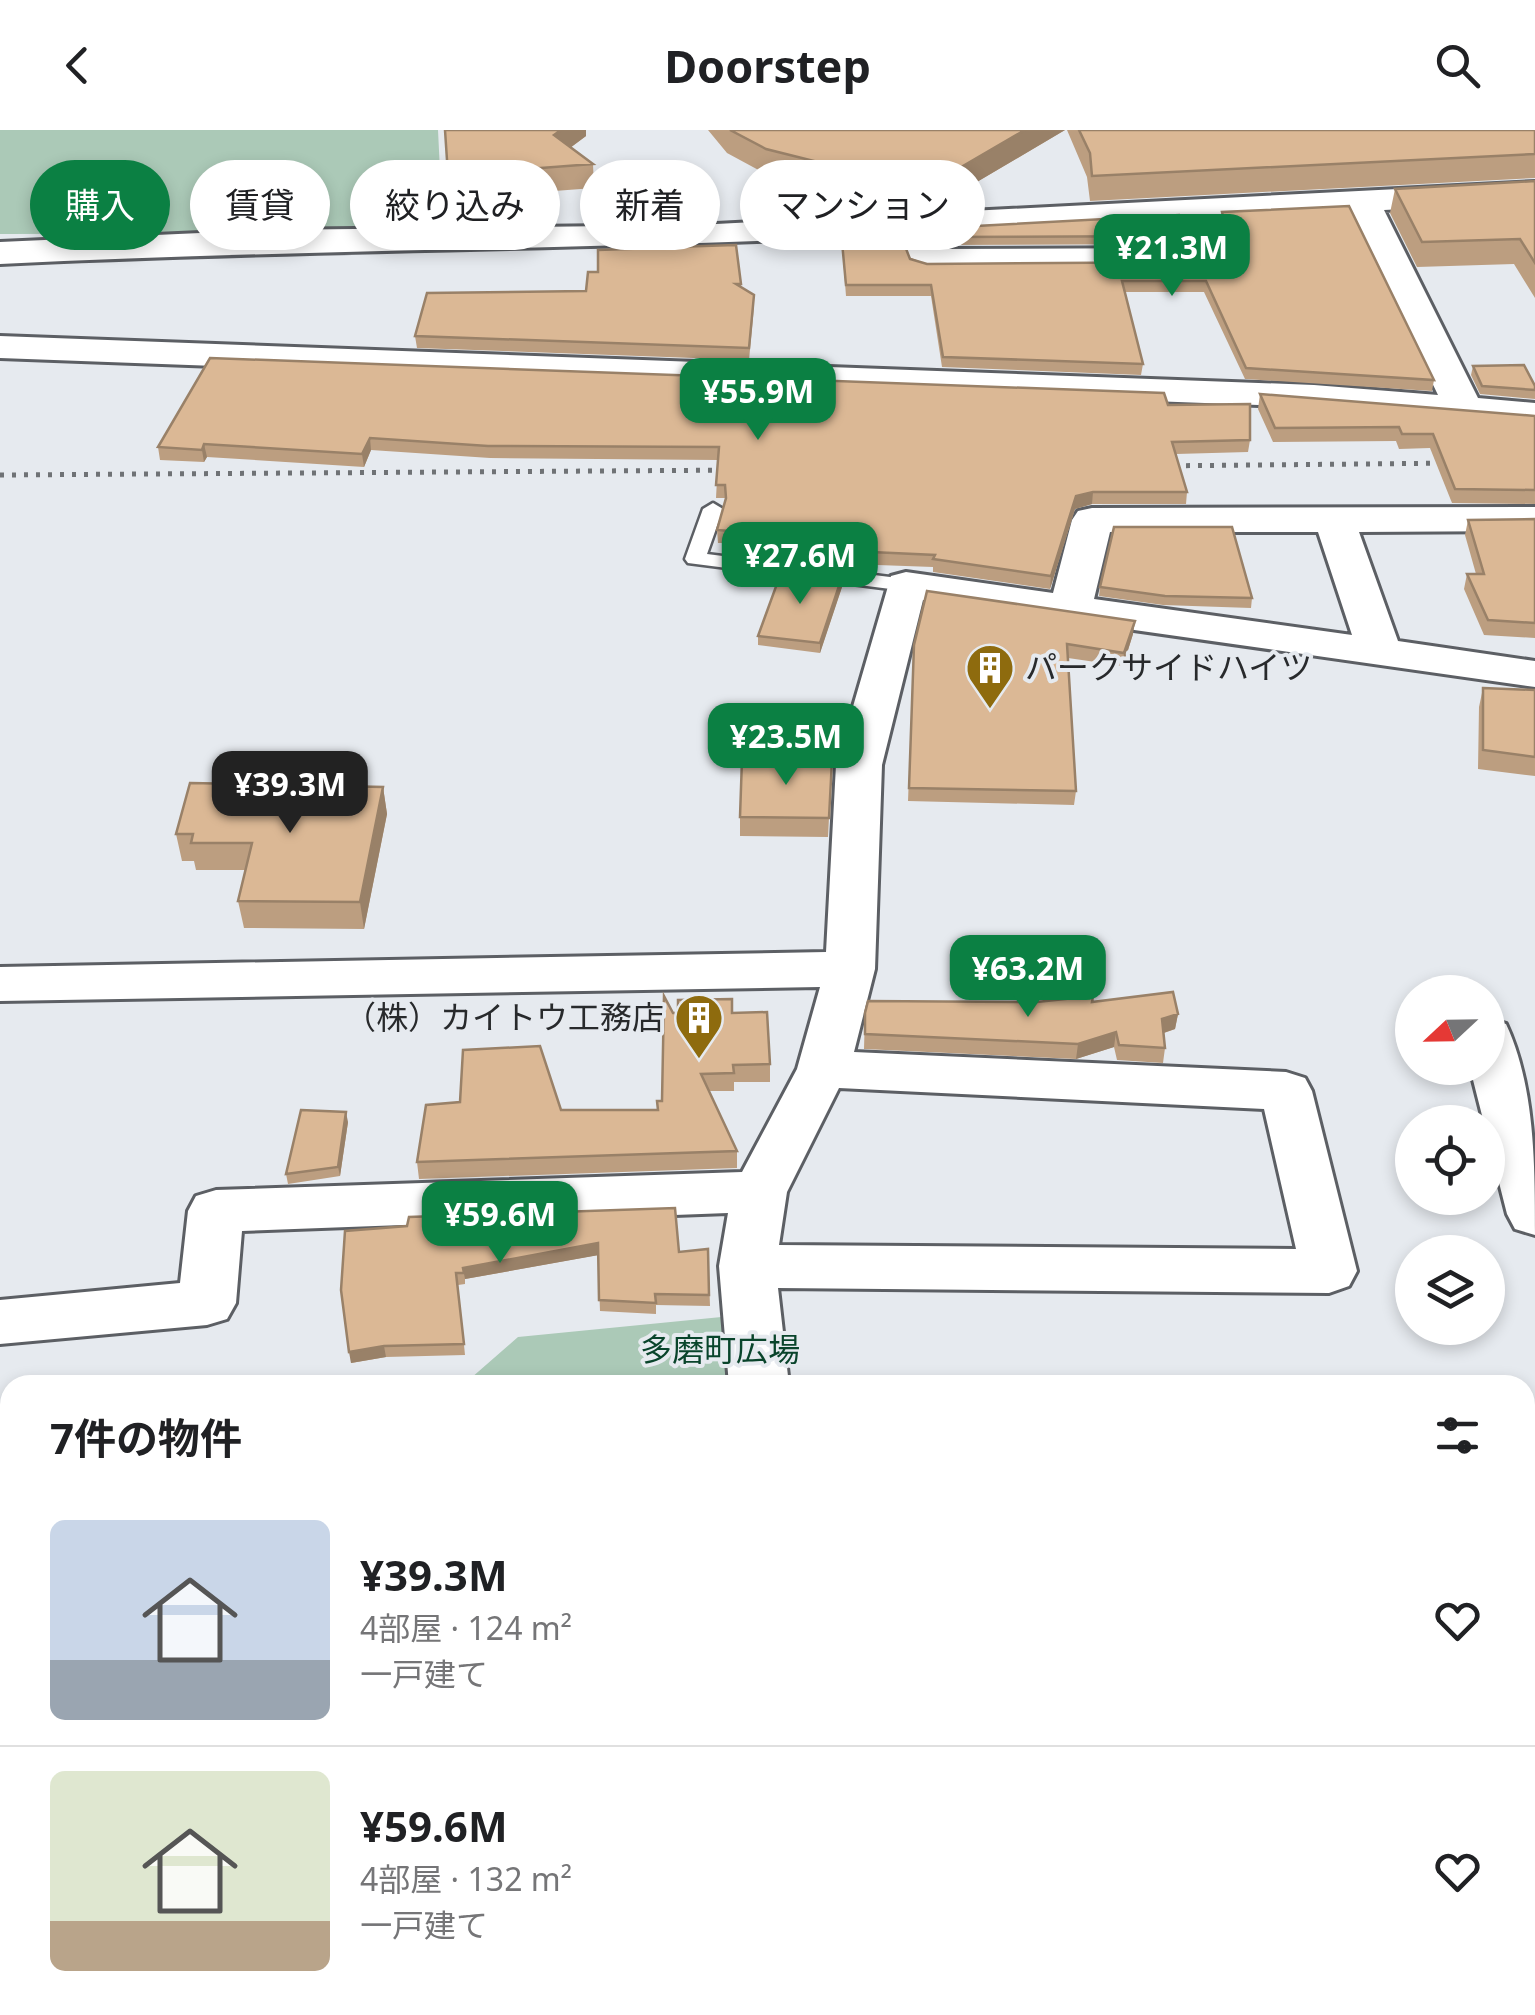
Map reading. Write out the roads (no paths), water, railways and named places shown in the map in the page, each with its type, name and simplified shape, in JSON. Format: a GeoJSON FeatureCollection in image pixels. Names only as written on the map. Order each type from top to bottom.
{"type":"FeatureCollection","features":[{"type":"Feature","properties":{"kind":"street"},"geometry":{"type":"LineString","coordinates":[[985,220],[1535,192]]}},
{"type":"Feature","properties":{"kind":"street"},"geometry":{"type":"LineString","coordinates":[[1363,203],[1464,410]]}},
{"type":"Feature","properties":{"kind":"street"},"geometry":{"type":"LineString","coordinates":[[923,250],[926,260],[1210,258],[1195,210]]}},
{"type":"Feature","properties":{"kind":"street"},"geometry":{"type":"LineString","coordinates":[[0,253],[266,240],[542,240],[740,231]]}},
{"type":"Feature","properties":{"kind":"street"},"geometry":{"type":"LineString","coordinates":[[3,350],[322,355],[914,384],[1314,396],[1535,415]]}},
{"type":"Feature","properties":{"kind":"street"},"geometry":{"type":"LineString","coordinates":[[1070,608],[1092,520],[1535,519]]}},
{"type":"Feature","properties":{"kind":"street"},"geometry":{"type":"LineString","coordinates":[[1336,522],[1380,653]]}},
{"type":"Feature","properties":{"kind":"street"},"geometry":{"type":"LineString","coordinates":[[759,1375],[747,1266],[759,1192],[823,1069],[850,969],[859,765],[906,585],[1535,674]]}},
{"type":"Feature","properties":{"kind":"street"},"geometry":{"type":"LineString","coordinates":[[0,984],[850,969]]}},
{"type":"Feature","properties":{"kind":"street"},"geometry":{"type":"LineString","coordinates":[[747,1266],[1329,1271],[1286,1090],[823,1069]]}},
{"type":"Feature","properties":{"kind":"street"},"geometry":{"type":"LineString","coordinates":[[1501,1085],[1535,1214]]}},
{"type":"Feature","properties":{"kind":"street"},"geometry":{"type":"LineString","coordinates":[[0,1322],[208,1303],[216,1211],[759,1192]]}},
{"type":"Feature","properties":{"kind":"lane"},"geometry":{"type":"LineString","coordinates":[[713,509],[696,559],[906,585]]}},
{"type":"Feature","properties":{"kind":"railway"},"geometry":{"type":"LineString","coordinates":[[1150,466],[1465,463]]}},
{"type":"Feature","properties":{"kind":"railway"},"geometry":{"type":"LineString","coordinates":[[0,475],[745,470]]}},
{"type":"Feature","properties":{"kind":"place","name":"パークサイドハイツ"},"geometry":{"type":"Point","coordinates":[990,710]}},
{"type":"Feature","properties":{"kind":"place","name":"（株）カイトウ工務店"},"geometry":{"type":"Point","coordinates":[699,1060]}},
{"type":"Feature","properties":{"kind":"park label","name":"多磨町広場"},"geometry":{"type":"Point","coordinates":[720,1350]}}]}
